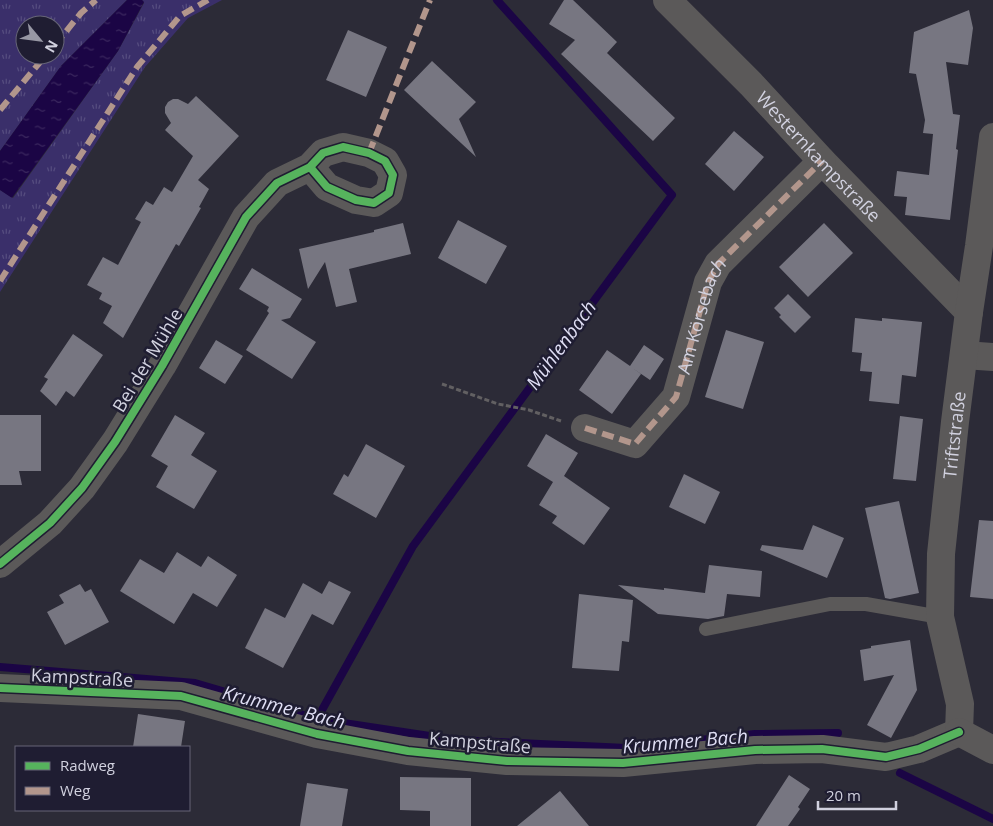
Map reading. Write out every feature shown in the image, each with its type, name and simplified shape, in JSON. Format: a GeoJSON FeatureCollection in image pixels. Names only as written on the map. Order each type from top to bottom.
{"type":"FeatureCollection","features":[{"type":"Feature","properties":{"kind":"street","name":"Westernkampstraße"},"geometry":{"type":"LineString","coordinates":[[667,0],[969,312]]}},
{"type":"Feature","properties":{"kind":"street","name":"Triftstraße"},"geometry":{"type":"LineString","coordinates":[[959,732],[960,704],[940,617],[941,554],[955,422],[993,137]]}},
{"type":"Feature","properties":{"kind":"street","name":"Am Körsebach"},"geometry":{"type":"LineString","coordinates":[[585,428],[635,444],[676,397],[708,282],[718,264],[822,161]]}},
{"type":"Feature","properties":{"kind":"street","name":"Bei der Mühle"},"geometry":{"type":"LineString","coordinates":[[0,564],[50,523],[82,488],[115,442],[162,366],[246,217],[277,183],[310,167]]}},
{"type":"Feature","properties":{"kind":"street"},"geometry":{"type":"LineString","coordinates":[[964,355],[993,357]]}},
{"type":"Feature","properties":{"kind":"street","name":"Kampstraße"},"geometry":{"type":"LineString","coordinates":[[0,688],[181,696],[317,734],[408,751],[507,761],[623,763],[755,750],[822,749],[886,757],[920,748],[959,732]]}},
{"type":"Feature","properties":{"kind":"street"},"geometry":{"type":"LineString","coordinates":[[959,732],[993,750]]}},
{"type":"Feature","properties":{"kind":"lane"},"geometry":{"type":"LineString","coordinates":[[706,629],[830,604],[866,604],[940,617]]}},
{"type":"Feature","properties":{"kind":"path"},"geometry":{"type":"LineString","coordinates":[[442,384],[498,404],[529,410],[585,428]]}},
{"type":"Feature","properties":{"kind":"green space"},"geometry":{"type":"Polygon","coordinates":[[[0,0],[127,0],[65,62],[65,15],[15,15],[15,65],[61,66],[0,151],[0,0]]]}},
{"type":"Feature","properties":{"kind":"green space"},"geometry":{"type":"Polygon","coordinates":[[[142,0],[222,0],[188,18],[145,67],[0,292],[0,190],[13,198],[118,51],[144,3],[142,0]]]}},
{"type":"Feature","properties":{"kind":"water"},"geometry":{"type":"Polygon","coordinates":[[[127,0],[142,0],[144,2],[118,51],[12,198],[0,190],[0,151],[61,66],[65,65],[65,62],[127,0]]]}},
{"type":"Feature","properties":{"kind":"building"},"geometry":{"type":"Polygon","coordinates":[[[564,0],[573,0],[617,42],[607,53],[675,118],[653,141],[561,54],[575,40],[549,24],[564,0]]]}},
{"type":"Feature","properties":{"kind":"building"},"geometry":{"type":"Polygon","coordinates":[[[969,10],[973,28],[968,65],[946,62],[953,114],[960,115],[950,220],[905,215],[907,197],[894,196],[897,171],[929,175],[933,134],[923,133],[925,120],[916,74],[909,73],[914,32],[969,10]]]}},
{"type":"Feature","properties":{"kind":"building"},"geometry":{"type":"Polygon","coordinates":[[[348,30],[387,47],[366,97],[326,80],[348,30]]]}},
{"type":"Feature","properties":{"kind":"building"},"geometry":{"type":"Polygon","coordinates":[[[432,61],[476,102],[459,119],[476,157],[404,90],[432,61]]]}},
{"type":"Feature","properties":{"kind":"building"},"geometry":{"type":"Polygon","coordinates":[[[196,96],[239,136],[198,180],[209,189],[199,207],[201,208],[179,246],[176,244],[123,338],[103,323],[112,306],[99,299],[102,293],[87,285],[103,257],[118,265],[141,222],[135,219],[146,201],[153,205],[164,187],[172,192],[193,156],[165,130],[171,123],[165,113],[165,107],[173,99],[178,99],[188,104],[196,96]]]}},
{"type":"Feature","properties":{"kind":"building"},"geometry":{"type":"Polygon","coordinates":[[[734,131],[764,157],[734,191],[705,164],[734,131]]]}},
{"type":"Feature","properties":{"kind":"building"},"geometry":{"type":"Polygon","coordinates":[[[458,220],[507,246],[486,284],[438,258],[458,220]]]}},
{"type":"Feature","properties":{"kind":"building"},"geometry":{"type":"Polygon","coordinates":[[[403,223],[411,254],[349,269],[357,302],[336,307],[325,262],[308,289],[299,249],[374,232],[374,230],[403,223]]]}},
{"type":"Feature","properties":{"kind":"building"},"geometry":{"type":"Polygon","coordinates":[[[824,223],[853,253],[808,297],[779,267],[824,223]]]}},
{"type":"Feature","properties":{"kind":"building"},"geometry":{"type":"Polygon","coordinates":[[[252,268],[302,299],[290,318],[281,320],[316,342],[292,379],[246,350],[269,313],[267,311],[269,307],[239,289],[252,268]]]}},
{"type":"Feature","properties":{"kind":"building"},"geometry":{"type":"Polygon","coordinates":[[[788,294],[811,317],[795,333],[779,317],[781,315],[774,308],[788,294]]]}},
{"type":"Feature","properties":{"kind":"building"},"geometry":{"type":"Polygon","coordinates":[[[855,318],[882,321],[882,318],[922,322],[916,377],[902,375],[899,404],[869,401],[872,372],[860,371],[862,353],[852,352],[855,318]]]}},
{"type":"Feature","properties":{"kind":"building"},"geometry":{"type":"Polygon","coordinates":[[[726,330],[764,342],[743,409],[705,397],[726,330]]]}},
{"type":"Feature","properties":{"kind":"building"},"geometry":{"type":"Polygon","coordinates":[[[73,334],[103,355],[74,397],[66,391],[56,406],[40,391],[48,379],[44,377],[73,334]]]}},
{"type":"Feature","properties":{"kind":"building"},"geometry":{"type":"Polygon","coordinates":[[[216,340],[243,356],[225,384],[199,368],[216,340]]]}},
{"type":"Feature","properties":{"kind":"building"},"geometry":{"type":"Polygon","coordinates":[[[644,345],[664,359],[650,380],[631,367],[641,374],[612,414],[579,390],[607,350],[630,366],[644,345]]]}},
{"type":"Feature","properties":{"kind":"building"},"geometry":{"type":"Polygon","coordinates":[[[0,415],[41,415],[41,471],[19,471],[22,485],[0,485],[0,415]]]}},
{"type":"Feature","properties":{"kind":"building"},"geometry":{"type":"Polygon","coordinates":[[[175,415],[205,433],[191,455],[217,471],[194,509],[156,487],[168,466],[151,456],[175,415]]]}},
{"type":"Feature","properties":{"kind":"building"},"geometry":{"type":"Polygon","coordinates":[[[900,416],[923,419],[916,481],[893,479],[900,416]]]}},
{"type":"Feature","properties":{"kind":"building"},"geometry":{"type":"Polygon","coordinates":[[[546,434],[578,453],[564,476],[610,508],[584,545],[552,523],[557,516],[539,505],[553,482],[527,466],[546,434]]]}},
{"type":"Feature","properties":{"kind":"building"},"geometry":{"type":"Polygon","coordinates":[[[366,444],[405,466],[376,518],[333,494],[344,474],[348,477],[366,444]]]}},
{"type":"Feature","properties":{"kind":"building"},"geometry":{"type":"Polygon","coordinates":[[[684,474],[720,492],[705,524],[669,507],[684,474]]]}},
{"type":"Feature","properties":{"kind":"building"},"geometry":{"type":"Polygon","coordinates":[[[899,501],[919,593],[890,599],[885,598],[865,508],[899,501]]]}},
{"type":"Feature","properties":{"kind":"building"},"geometry":{"type":"Polygon","coordinates":[[[979,520],[993,521],[993,599],[970,597],[979,520]]]}},
{"type":"Feature","properties":{"kind":"building"},"geometry":{"type":"Polygon","coordinates":[[[813,525],[844,538],[827,578],[760,550],[762,545],[803,550],[813,525]]]}},
{"type":"Feature","properties":{"kind":"building"},"geometry":{"type":"Polygon","coordinates":[[[177,552],[201,567],[208,556],[237,575],[217,607],[193,593],[174,624],[120,591],[140,559],[164,573],[177,552]]]}},
{"type":"Feature","properties":{"kind":"building"},"geometry":{"type":"Polygon","coordinates":[[[709,565],[762,571],[760,597],[727,594],[724,616],[708,619],[658,614],[618,585],[705,593],[709,565]]]}},
{"type":"Feature","properties":{"kind":"building"},"geometry":{"type":"Polygon","coordinates":[[[329,581],[351,592],[333,625],[312,614],[283,668],[245,648],[265,608],[285,618],[303,583],[322,594],[329,581]]]}},
{"type":"Feature","properties":{"kind":"building"},"geometry":{"type":"Polygon","coordinates":[[[80,584],[85,592],[91,589],[109,622],[65,645],[47,612],[64,603],[59,595],[80,584]]]}},
{"type":"Feature","properties":{"kind":"building"},"geometry":{"type":"Polygon","coordinates":[[[579,594],[633,600],[629,642],[622,641],[619,671],[572,668],[579,594]]]}},
{"type":"Feature","properties":{"kind":"building"},"geometry":{"type":"Polygon","coordinates":[[[910,640],[917,690],[891,738],[867,725],[894,675],[864,681],[860,650],[871,648],[871,646],[910,640]]]}},
{"type":"Feature","properties":{"kind":"building"},"geometry":{"type":"Polygon","coordinates":[[[138,714],[185,721],[181,746],[133,746],[138,714]]]}},
{"type":"Feature","properties":{"kind":"building"},"geometry":{"type":"Polygon","coordinates":[[[789,775],[810,789],[798,807],[800,809],[788,826],[756,826],[789,775]]]}},
{"type":"Feature","properties":{"kind":"building"},"geometry":{"type":"Polygon","coordinates":[[[400,777],[471,778],[471,826],[430,826],[430,811],[400,810],[400,777]]]}},
{"type":"Feature","properties":{"kind":"building"},"geometry":{"type":"Polygon","coordinates":[[[307,783],[348,789],[342,826],[300,826],[307,783]]]}},
{"type":"Feature","properties":{"kind":"building"},"geometry":{"type":"Polygon","coordinates":[[[560,791],[589,826],[517,826],[560,791]]]}},
{"type":"Feature","properties":{"kind":"waterway","name":"Mühlenbach"},"geometry":{"type":"LineString","coordinates":[[317,719],[413,546],[672,195],[497,0]]}},
{"type":"Feature","properties":{"kind":"waterway","name":"Krummer Bach"},"geometry":{"type":"LineString","coordinates":[[0,667],[195,683],[317,719],[456,740],[626,748],[755,734],[838,733]]}},
{"type":"Feature","properties":{"kind":"waterway","name":"Krummer Bach"},"geometry":{"type":"LineString","coordinates":[[900,773],[993,819]]}},
{"type":"Feature","properties":{"kind":"marked path"},"geometry":{"type":"LineString","coordinates":[[65,33],[81,13],[96,0]]}},
{"type":"Feature","properties":{"kind":"marked path"},"geometry":{"type":"LineString","coordinates":[[0,281],[137,67],[180,16],[208,0]]}},
{"type":"Feature","properties":{"kind":"marked path"},"geometry":{"type":"LineString","coordinates":[[369,153],[430,0]]}},
{"type":"Feature","properties":{"kind":"marked path"},"geometry":{"type":"LineString","coordinates":[[0,110],[38,65]]}},
{"type":"Feature","properties":{"kind":"marked path"},"geometry":{"type":"LineString","coordinates":[[585,428],[635,444],[676,397],[708,282],[718,264],[822,161]]}},
{"type":"Feature","properties":{"kind":"cycle path"},"geometry":{"type":"LineString","coordinates":[[0,564],[50,523],[82,488],[115,442],[162,366],[246,217],[277,183],[310,167],[323,153],[343,147],[369,153],[385,161],[393,175],[389,193],[374,203],[356,200],[327,187],[310,167]]}},
{"type":"Feature","properties":{"kind":"cycle path"},"geometry":{"type":"LineString","coordinates":[[0,688],[181,696],[317,734],[408,751],[507,761],[623,763],[755,750],[822,749],[886,757],[919,749],[959,732]]}}]}
